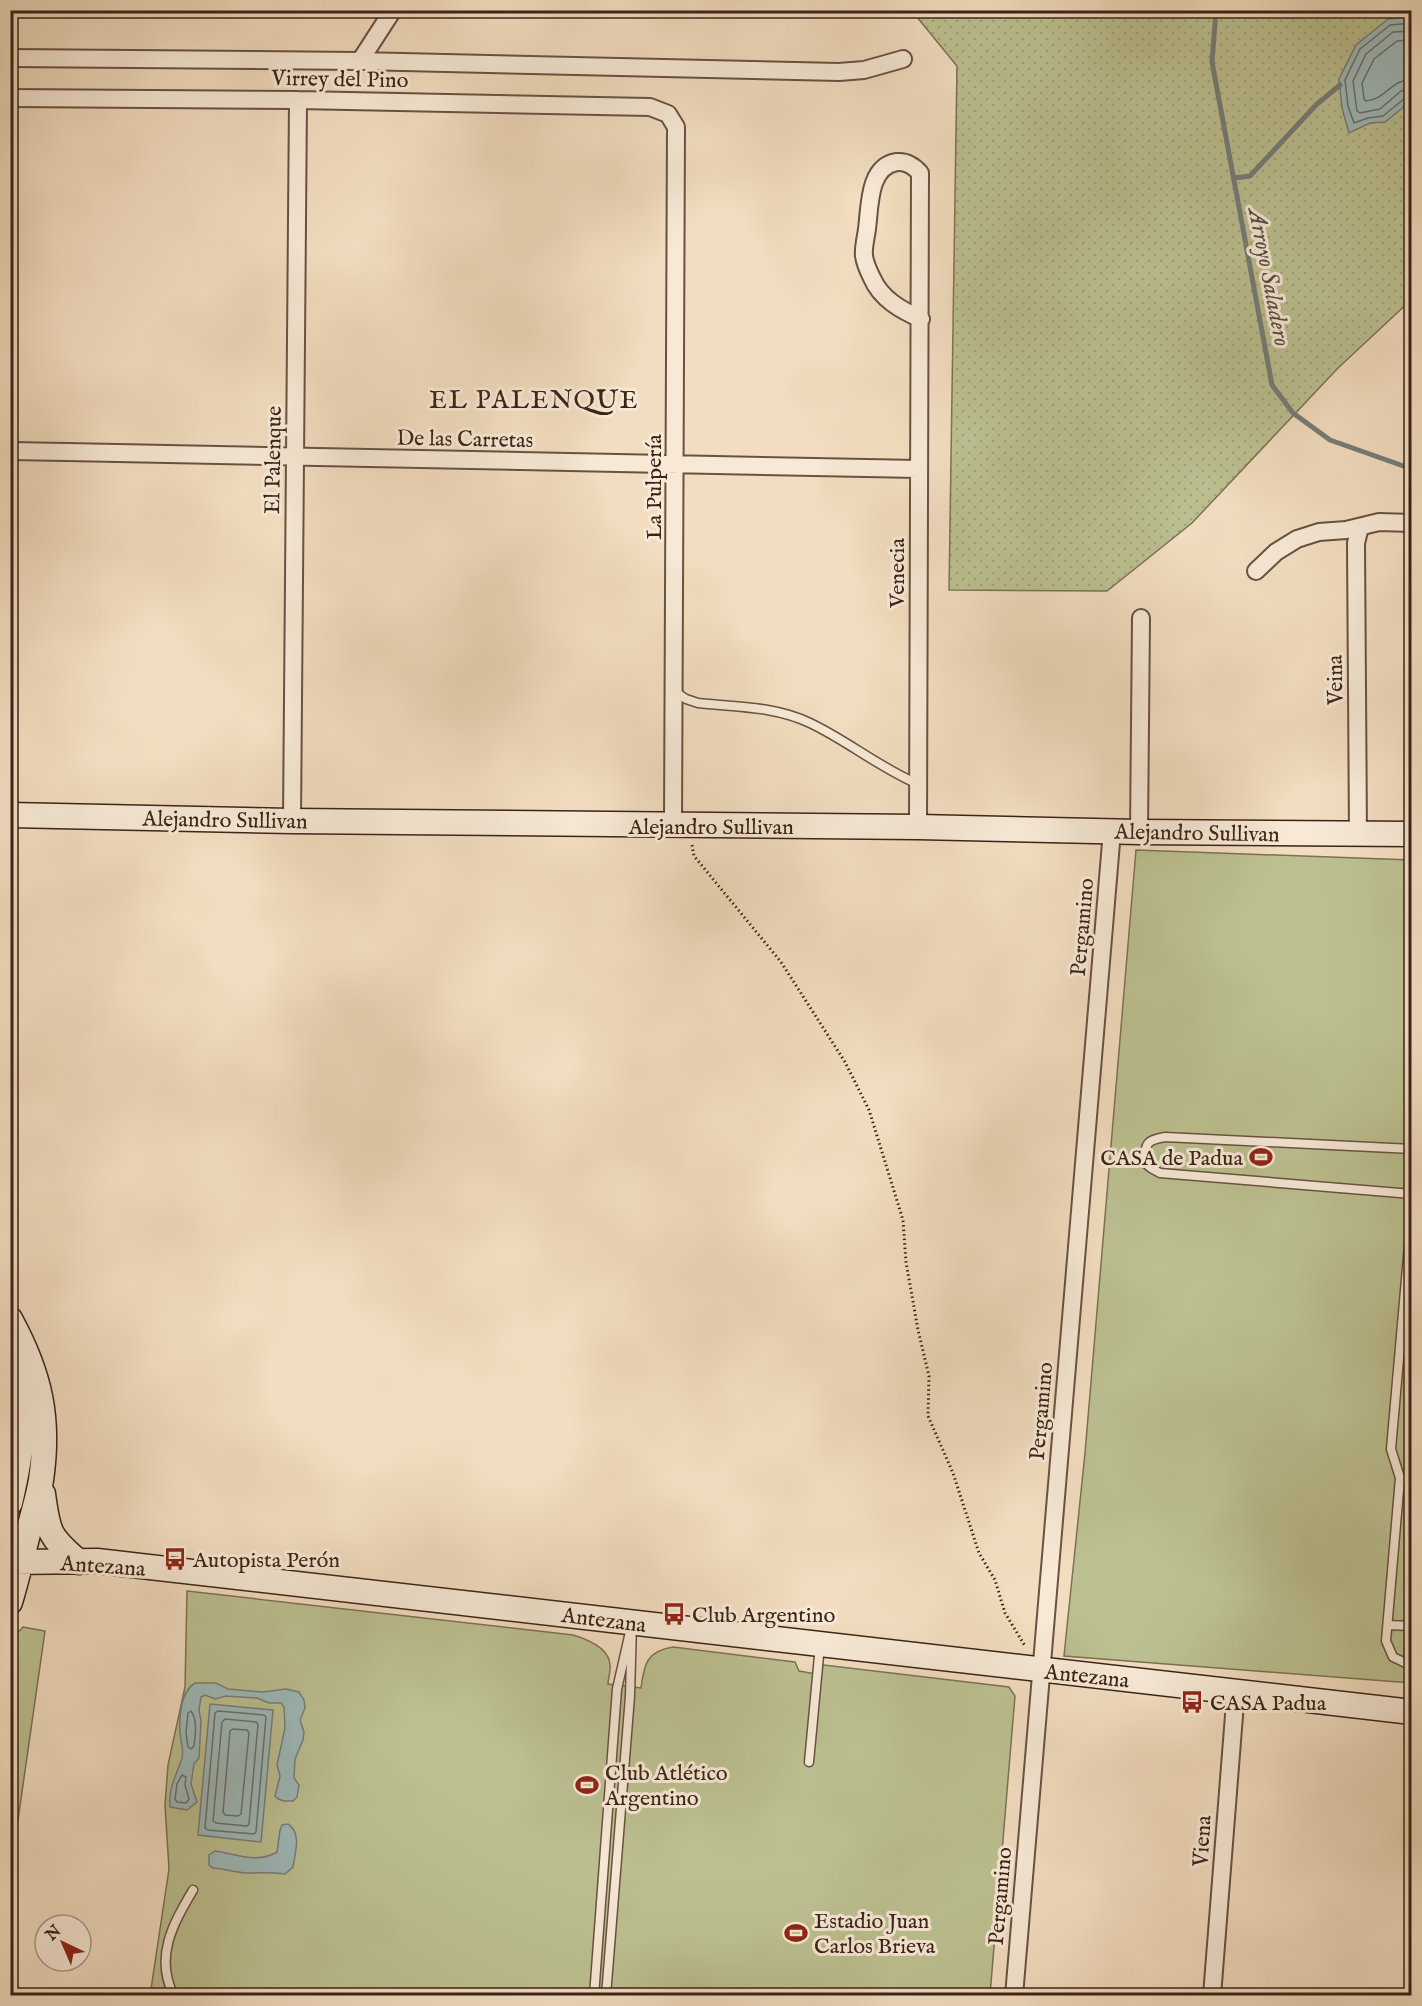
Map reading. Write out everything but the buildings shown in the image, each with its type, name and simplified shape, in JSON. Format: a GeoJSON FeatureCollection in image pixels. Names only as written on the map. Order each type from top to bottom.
{"type":"FeatureCollection","features":[{"type":"Feature","properties":{"kind":"street"},"geometry":{"type":"LineString","coordinates":[[360,61],[393,10]]}},
{"type":"Feature","properties":{"kind":"street"},"geometry":{"type":"LineString","coordinates":[[10,58],[360,61],[839,72],[864,69],[903,59]]}},
{"type":"Feature","properties":{"kind":"street","name":"Virrey del Pino"},"geometry":{"type":"LineString","coordinates":[[10,98],[298,100],[650,107],[668,114]]}},
{"type":"Feature","properties":{"kind":"street","name":"El Palenque"},"geometry":{"type":"LineString","coordinates":[[292,821],[298,100]]}},
{"type":"Feature","properties":{"kind":"street","name":"La Pulpería"},"geometry":{"type":"LineString","coordinates":[[668,114],[676,127],[674,691],[681,826]]}},
{"type":"Feature","properties":{"kind":"street","name":"Venecia"},"geometry":{"type":"LineString","coordinates":[[918,827],[918,469],[921,319],[920,173],[913,165],[900,162],[891,164],[877,175],[872,190],[864,256],[872,279],[879,290],[892,303],[921,319]]}},
{"type":"Feature","properties":{"kind":"street","name":"De las Carretas"},"geometry":{"type":"LineString","coordinates":[[10,451],[675,466],[918,469]]}},
{"type":"Feature","properties":{"kind":"street"},"geometry":{"type":"LineString","coordinates":[[1256,571],[1276,552],[1298,539],[1319,532],[1379,522],[1412,523]]}},
{"type":"Feature","properties":{"kind":"street","name":"Veina"},"geometry":{"type":"LineString","coordinates":[[1358,834],[1356,543],[1360,526]]}},
{"type":"Feature","properties":{"kind":"street"},"geometry":{"type":"LineString","coordinates":[[1139,832],[1141,618]]}},
{"type":"Feature","properties":{"kind":"street","name":"Alejandro Sullivan"},"geometry":{"type":"LineString","coordinates":[[10,815],[292,821],[1412,834]]}},
{"type":"Feature","properties":{"kind":"street","name":"Pergamino"},"geometry":{"type":"LineString","coordinates":[[1014,1995],[1112,831]]}},
{"type":"Feature","properties":{"kind":"street"},"geometry":{"type":"LineString","coordinates":[[10,1319],[38,1382],[44,1414],[45,1441],[41,1482],[16,1561],[10,1602]]}},
{"type":"Feature","properties":{"kind":"street"},"geometry":{"type":"LineString","coordinates":[[10,1337],[21,1389],[23,1412],[22,1446],[10,1503]]}},
{"type":"Feature","properties":{"kind":"street"},"geometry":{"type":"LineString","coordinates":[[41,1482],[48,1528],[65,1550],[80,1562]]}},
{"type":"Feature","properties":{"kind":"street","name":"Antezana"},"geometry":{"type":"LineString","coordinates":[[16,1561],[97,1561],[1412,1712]]}},
{"type":"Feature","properties":{"kind":"street"},"geometry":{"type":"LineString","coordinates":[[10,1602],[29,1578],[53,1561]]}},
{"type":"Feature","properties":{"kind":"street","name":"Viena"},"geometry":{"type":"LineString","coordinates":[[1212,1995],[1236,1690]]}},
{"type":"Feature","properties":{"kind":"lane"},"geometry":{"type":"LineString","coordinates":[[674,691],[698,703],[770,710],[800,719],[901,777],[919,784]]}},
{"type":"Feature","properties":{"kind":"lane"},"geometry":{"type":"LineString","coordinates":[[1412,1149],[1165,1137],[1152,1139],[1145,1146],[1144,1162],[1160,1173],[1412,1194]]}},
{"type":"Feature","properties":{"kind":"lane"},"geometry":{"type":"LineString","coordinates":[[1412,1211],[1391,1449],[1400,1478],[1386,1641],[1393,1657],[1412,1666]]}},
{"type":"Feature","properties":{"kind":"lane"},"geometry":{"type":"LineString","coordinates":[[594,1995],[617,1689],[632,1623]]}},
{"type":"Feature","properties":{"kind":"lane"},"geometry":{"type":"LineString","coordinates":[[606,1995],[630,1696],[632,1623]]}},
{"type":"Feature","properties":{"kind":"lane"},"geometry":{"type":"LineString","coordinates":[[1388,1625],[1412,1626]]}},
{"type":"Feature","properties":{"kind":"lane"},"geometry":{"type":"LineString","coordinates":[[809,1762],[820,1644]]}},
{"type":"Feature","properties":{"kind":"lane"},"geometry":{"type":"LineString","coordinates":[[174,1995],[164,1960],[166,1947],[180,1912],[193,1890]]}},
{"type":"Feature","properties":{"kind":"path"},"geometry":{"type":"LineString","coordinates":[[681,826],[694,856],[781,962],[845,1062],[869,1110],[903,1220],[906,1262],[929,1376],[928,1416],[953,1473],[979,1553],[995,1580],[1005,1613],[1041,1670]]}},
{"type":"Feature","properties":{"kind":"green space"},"geometry":{"type":"Polygon","coordinates":[[[912,11],[1411,11],[1411,300],[1338,368],[1192,523],[1107,591],[949,590],[957,66],[912,11]]]}},
{"type":"Feature","properties":{"kind":"green space","name":"CASA de Padua"},"geometry":{"type":"Polygon","coordinates":[[[1136,850],[1411,860],[1411,1683],[1064,1656],[1085,1453],[1136,850]]]}},
{"type":"Feature","properties":{"kind":"green space","name":"Club Atlético Argentino"},"geometry":{"type":"Polygon","coordinates":[[[187,1591],[573,1635],[599,1646],[604,1651],[610,1662],[608,1684],[641,1688],[648,1660],[657,1652],[673,1647],[795,1662],[799,1671],[816,1674],[824,1665],[1009,1687],[1015,1696],[990,1995],[150,1996],[169,1869],[165,1805],[168,1765],[185,1687],[187,1591]]]}},
{"type":"Feature","properties":{"kind":"green space"},"geometry":{"type":"Polygon","coordinates":[[[23,1627],[45,1631],[11,1869],[11,1640],[23,1627]]]}},
{"type":"Feature","properties":{"kind":"water"},"geometry":{"type":"Polygon","coordinates":[[[1411,17],[1411,101],[1385,122],[1370,123],[1349,133],[1342,108],[1339,79],[1356,45],[1388,19],[1411,17]]]}},
{"type":"Feature","properties":{"kind":"water"},"geometry":{"type":"Polygon","coordinates":[[[195,1683],[216,1683],[228,1689],[263,1692],[286,1689],[299,1692],[304,1700],[305,1708],[300,1720],[304,1732],[295,1759],[294,1778],[299,1785],[297,1797],[293,1801],[281,1800],[275,1796],[280,1776],[277,1765],[285,1728],[284,1707],[281,1703],[269,1703],[257,1698],[226,1696],[215,1699],[205,1695],[201,1697],[199,1710],[201,1721],[199,1758],[194,1764],[191,1784],[197,1802],[187,1810],[170,1807],[172,1787],[183,1755],[180,1713],[186,1693],[195,1683]]]}},
{"type":"Feature","properties":{"kind":"water"},"geometry":{"type":"Polygon","coordinates":[[[210,1704],[273,1710],[261,1842],[198,1835],[210,1704]]]}},
{"type":"Feature","properties":{"kind":"water"},"geometry":{"type":"Polygon","coordinates":[[[288,1824],[295,1833],[296,1844],[293,1867],[285,1874],[242,1873],[213,1868],[209,1865],[209,1855],[215,1851],[254,1858],[269,1856],[277,1852],[280,1830],[282,1825],[288,1824]]]}},
{"type":"Feature","properties":{"kind":"waterway","name":"Arroyo Saladero"},"geometry":{"type":"LineString","coordinates":[[1216,10],[1212,62],[1272,385],[1293,413],[1330,440],[1412,469]]}},
{"type":"Feature","properties":{"kind":"waterway"},"geometry":{"type":"LineString","coordinates":[[1234,178],[1250,176],[1316,105],[1340,85]]}},
{"type":"Feature","properties":{"kind":"place","name":"CASA de Padua"},"geometry":{"type":"Point","coordinates":[1261,1157]}},
{"type":"Feature","properties":{"kind":"place","name":"Autopista Perón"},"geometry":{"type":"Point","coordinates":[175,1559]}},
{"type":"Feature","properties":{"kind":"place","name":"Club Argentino"},"geometry":{"type":"Point","coordinates":[674,1614]}},
{"type":"Feature","properties":{"kind":"place","name":"CASA Padua"},"geometry":{"type":"Point","coordinates":[1192,1702]}},
{"type":"Feature","properties":{"kind":"place","name":"Club Atlético Argentino"},"geometry":{"type":"Point","coordinates":[587,1785]}},
{"type":"Feature","properties":{"kind":"place","name":"Estadio Juan Carlos Brieva"},"geometry":{"type":"Point","coordinates":[796,1933]}},
{"type":"Feature","properties":{"kind":"district","name":"EL PALENQUE"},"geometry":{"type":"Point","coordinates":[534,399]}}]}
